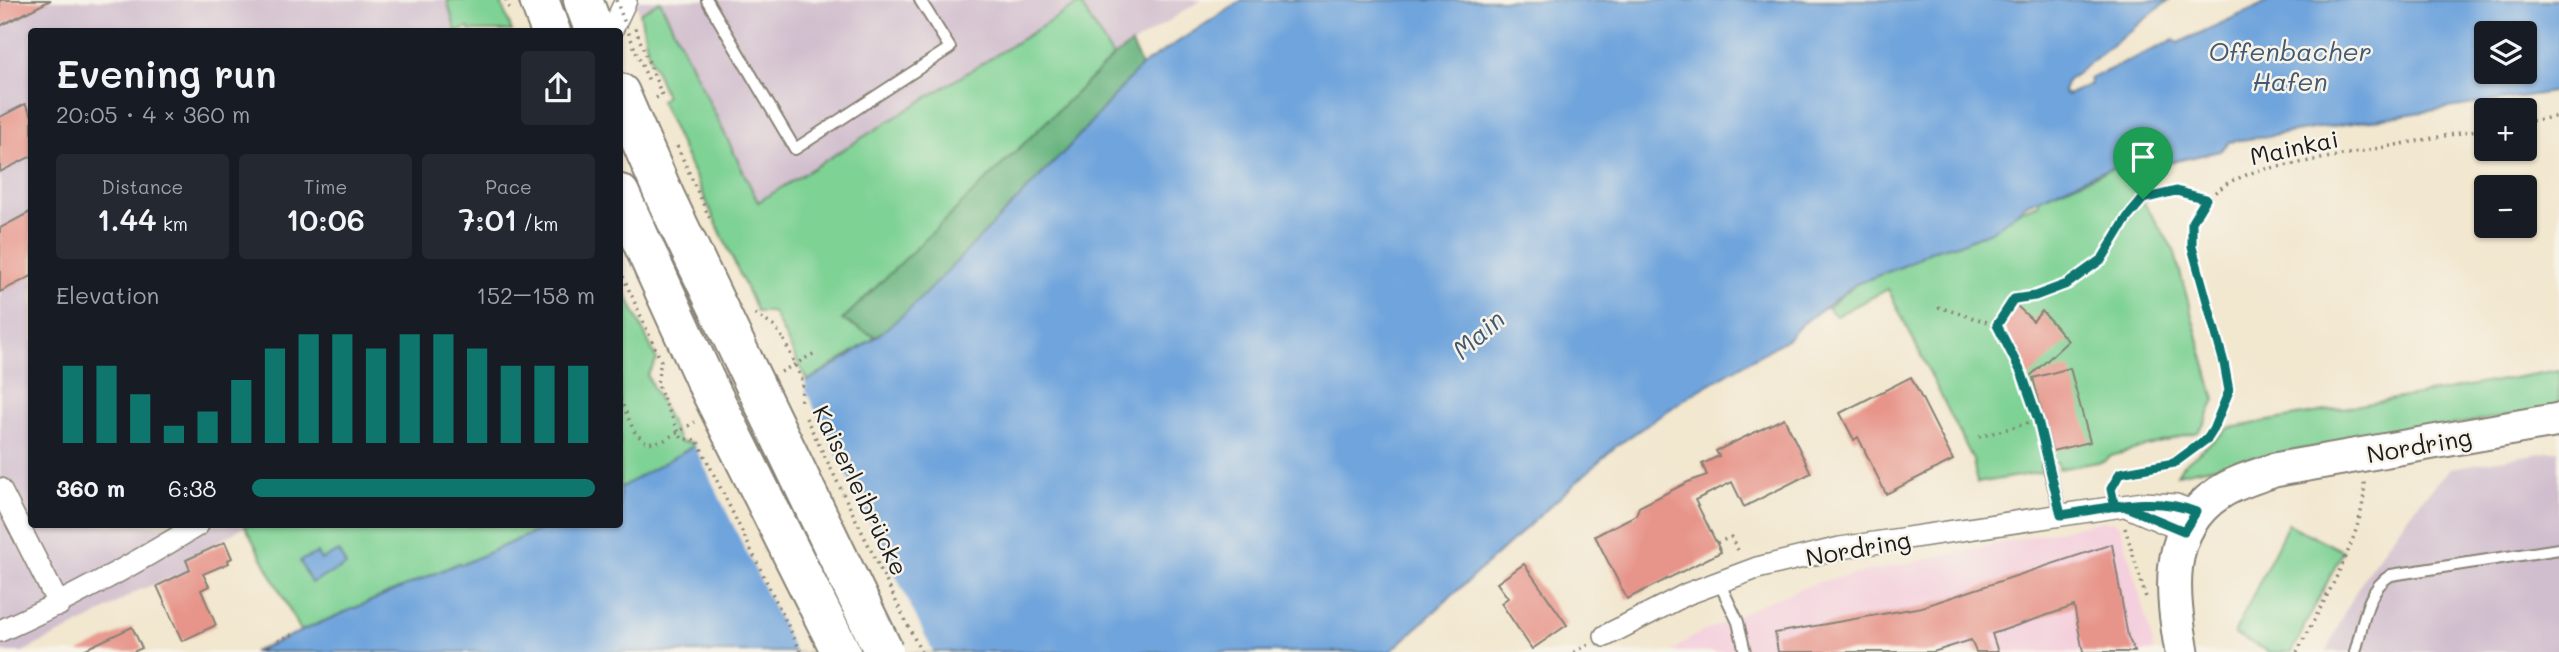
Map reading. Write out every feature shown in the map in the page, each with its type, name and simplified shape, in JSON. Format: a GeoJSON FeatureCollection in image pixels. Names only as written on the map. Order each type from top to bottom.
{"type":"FeatureCollection","features":[{"type":"Feature","properties":{"kind":"highway"},"geometry":{"type":"LineString","coordinates":[[539,0],[550,28]]}},
{"type":"Feature","properties":{"kind":"highway"},"geometry":{"type":"LineString","coordinates":[[642,93],[665,197],[884,652]]}},
{"type":"Feature","properties":{"kind":"highway"},"geometry":{"type":"LineString","coordinates":[[623,201],[704,378],[841,652]]}},
{"type":"Feature","properties":{"kind":"main road","name":"Nordring"},"geometry":{"type":"LineString","coordinates":[[2190,522],[2227,489],[2274,470],[2559,420]]}},
{"type":"Feature","properties":{"kind":"main road"},"geometry":{"type":"LineString","coordinates":[[2182,652],[2174,594],[2175,568],[2190,522]]}},
{"type":"Feature","properties":{"kind":"street"},"geometry":{"type":"LineString","coordinates":[[599,16],[626,0]]}},
{"type":"Feature","properties":{"kind":"street"},"geometry":{"type":"LineString","coordinates":[[0,489],[59,605]]}},
{"type":"Feature","properties":{"kind":"street","name":"Nordring"},"geometry":{"type":"LineString","coordinates":[[1605,636],[1687,594],[1719,582],[1749,571],[1840,548],[2143,503],[2168,504],[2190,522]]}},
{"type":"Feature","properties":{"kind":"street"},"geometry":{"type":"LineString","coordinates":[[0,631],[59,605],[121,572],[193,528]]}},
{"type":"Feature","properties":{"kind":"lane"},"geometry":{"type":"LineString","coordinates":[[707,0],[795,149],[950,48],[920,0]]}},
{"type":"Feature","properties":{"kind":"lane"},"geometry":{"type":"LineString","coordinates":[[2049,464],[2061,515]]}},
{"type":"Feature","properties":{"kind":"lane"},"geometry":{"type":"LineString","coordinates":[[2355,652],[2372,594],[2382,580],[2391,575],[2559,549]]}},
{"type":"Feature","properties":{"kind":"lane"},"geometry":{"type":"LineString","coordinates":[[1719,582],[1738,622],[1745,652]]}},
{"type":"Feature","properties":{"kind":"path"},"geometry":{"type":"LineString","coordinates":[[623,39],[636,52],[642,93],[662,95],[644,53]]}},
{"type":"Feature","properties":{"kind":"path"},"geometry":{"type":"LineString","coordinates":[[2537,120],[2559,116]]}},
{"type":"Feature","properties":{"kind":"path","name":"Mainkai"},"geometry":{"type":"LineString","coordinates":[[2206,199],[2229,182],[2256,171],[2474,130]]}},
{"type":"Feature","properties":{"kind":"path"},"geometry":{"type":"LineString","coordinates":[[673,135],[712,222]]}},
{"type":"Feature","properties":{"kind":"path"},"geometry":{"type":"LineString","coordinates":[[1997,325],[2014,299],[2035,296],[2067,284],[2102,259],[2127,218],[2143,199],[2176,191],[2206,199],[2192,222],[2192,247],[2224,363],[2229,391],[2208,438],[2174,463],[2120,473],[2111,489],[2120,507],[2149,607]]}},
{"type":"Feature","properties":{"kind":"path"},"geometry":{"type":"LineString","coordinates":[[623,276],[662,361],[657,383],[682,439],[697,440],[801,652]]}},
{"type":"Feature","properties":{"kind":"path","name":"Kaiserleibrücke"},"geometry":{"type":"LineString","coordinates":[[750,303],[755,315],[775,327],[784,340],[803,382],[799,403],[921,652]]}},
{"type":"Feature","properties":{"kind":"path"},"geometry":{"type":"LineString","coordinates":[[1938,307],[1997,325],[2022,374],[2038,420],[2049,464]]}},
{"type":"Feature","properties":{"kind":"path"},"geometry":{"type":"LineString","coordinates":[[1979,437],[2038,420]]}},
{"type":"Feature","properties":{"kind":"path"},"geometry":{"type":"LineString","coordinates":[[2297,652],[2354,532],[2364,495],[2364,480]]}},
{"type":"Feature","properties":{"kind":"path"},"geometry":{"type":"LineString","coordinates":[[1717,543],[1731,537],[1749,571]]}},
{"type":"Feature","properties":{"kind":"path"},"geometry":{"type":"LineString","coordinates":[[278,640],[296,633]]}},
{"type":"Feature","properties":{"kind":"shaded area"},"geometry":{"type":"Polygon","coordinates":[[[0,0],[447,0],[456,28],[28,28],[28,528],[242,528],[186,560],[190,570],[137,591],[92,618],[22,652],[0,652],[0,0]]]}},
{"type":"Feature","properties":{"kind":"shaded area"},"geometry":{"type":"Polygon","coordinates":[[[634,0],[1201,0],[1113,57],[1080,4],[758,202],[660,2],[640,13],[634,0]]]}},
{"type":"Feature","properties":{"kind":"shaded area"},"geometry":{"type":"Polygon","coordinates":[[[2559,450],[2559,652],[2327,652],[2346,609],[2368,571],[2415,507],[2451,468],[2559,450]]]}},
{"type":"Feature","properties":{"kind":"shaded area"},"geometry":{"type":"Polygon","coordinates":[[[2103,521],[2115,522],[2121,527],[2155,652],[1671,652],[1694,636],[1771,600],[1819,582],[2103,521]]]}},
{"type":"Feature","properties":{"kind":"green space"},"geometry":{"type":"Polygon","coordinates":[[[447,0],[500,0],[511,28],[469,28],[455,28],[447,0]]]}},
{"type":"Feature","properties":{"kind":"green space"},"geometry":{"type":"Polygon","coordinates":[[[660,1],[758,202],[1080,3],[1113,57],[843,320],[876,337],[807,381],[774,314],[757,312],[660,100],[666,96],[648,52],[640,13],[660,1]]]}},
{"type":"Feature","properties":{"kind":"green space"},"geometry":{"type":"Polygon","coordinates":[[[1132,44],[1141,66],[1067,149],[909,310],[876,337],[842,320],[1113,57],[1132,44]]]}},
{"type":"Feature","properties":{"kind":"green space"},"geometry":{"type":"Polygon","coordinates":[[[2123,164],[2132,184],[2174,250],[2215,400],[2205,423],[2198,432],[2111,456],[2104,461],[2058,469],[2057,463],[2042,466],[2043,472],[1977,483],[1973,460],[1888,289],[1836,316],[1827,308],[1856,284],[1908,264],[1930,251],[1965,242],[1995,229],[2017,212],[2039,204],[2038,199],[2123,164]]]}},
{"type":"Feature","properties":{"kind":"green space"},"geometry":{"type":"Polygon","coordinates":[[[623,287],[657,360],[647,375],[680,442],[696,445],[623,486],[623,287]]]}},
{"type":"Feature","properties":{"kind":"green space"},"geometry":{"type":"Polygon","coordinates":[[[2559,370],[2559,407],[2260,457],[2177,474],[2182,466],[2229,428],[2559,370]]]}},
{"type":"Feature","properties":{"kind":"green space"},"geometry":{"type":"Polygon","coordinates":[[[2288,524],[2343,551],[2292,652],[2270,652],[2234,634],[2288,524]]]}},
{"type":"Feature","properties":{"kind":"green space"},"geometry":{"type":"Polygon","coordinates":[[[246,528],[543,528],[460,566],[459,563],[301,631],[246,528]]]}},
{"type":"Feature","properties":{"kind":"water"},"geometry":{"type":"Polygon","coordinates":[[[1242,0],[2169,0],[2067,81],[2063,91],[2067,95],[2091,84],[2089,79],[2174,40],[2178,43],[2272,0],[2559,0],[2559,91],[2514,98],[2474,98],[2474,104],[2229,142],[2220,151],[2127,172],[2123,164],[2027,204],[1995,229],[1965,242],[1930,251],[1908,264],[1856,284],[1801,325],[1789,338],[1689,396],[1615,447],[1390,652],[253,652],[543,528],[623,528],[623,486],[840,362],[909,310],[1067,149],[1141,66],[1242,0]]]}},
{"type":"Feature","properties":{"kind":"water"},"geometry":{"type":"Polygon","coordinates":[[[339,551],[346,566],[311,583],[300,561],[317,553],[321,560],[339,551]]]}},
{"type":"Feature","properties":{"kind":"pier"},"geometry":{"type":"Polygon","coordinates":[[[805,378],[806,391],[933,652],[795,652],[693,443],[805,378]]]}},
{"type":"Feature","properties":{"kind":"building"},"geometry":{"type":"Polygon","coordinates":[[[0,0],[51,0],[0,26],[0,0]]]}},
{"type":"Feature","properties":{"kind":"building"},"geometry":{"type":"Polygon","coordinates":[[[25,104],[28,109],[28,158],[0,172],[0,117],[25,104]]]}},
{"type":"Feature","properties":{"kind":"building"},"geometry":{"type":"Polygon","coordinates":[[[28,213],[28,278],[0,292],[0,228],[28,213]]]}},
{"type":"Feature","properties":{"kind":"building"},"geometry":{"type":"Polygon","coordinates":[[[2016,305],[2033,321],[2042,311],[2068,341],[2027,379],[2017,352],[2001,325],[2016,305]]]}},
{"type":"Feature","properties":{"kind":"building"},"geometry":{"type":"Polygon","coordinates":[[[2070,368],[2090,442],[2052,451],[2033,378],[2070,368]]]}},
{"type":"Feature","properties":{"kind":"building"},"geometry":{"type":"Polygon","coordinates":[[[1911,377],[1953,460],[1886,494],[1858,437],[1854,440],[1840,413],[1911,377]]]}},
{"type":"Feature","properties":{"kind":"building"},"geometry":{"type":"Polygon","coordinates":[[[1784,418],[1811,473],[1744,507],[1732,482],[1695,500],[1721,552],[1627,599],[1595,536],[1636,515],[1639,507],[1707,475],[1702,464],[1719,456],[1716,451],[1784,418]]]}},
{"type":"Feature","properties":{"kind":"building"},"geometry":{"type":"Polygon","coordinates":[[[225,542],[232,558],[228,560],[229,563],[203,574],[209,586],[201,590],[216,625],[182,641],[157,586],[190,570],[186,560],[225,542]]]}},
{"type":"Feature","properties":{"kind":"building"},"geometry":{"type":"Polygon","coordinates":[[[2112,544],[2128,637],[2135,652],[2083,652],[2074,606],[1992,634],[1998,652],[1976,652],[1971,640],[1933,652],[1778,652],[1775,633],[1922,607],[2112,544]]]}},
{"type":"Feature","properties":{"kind":"building"},"geometry":{"type":"Polygon","coordinates":[[[1524,564],[1567,625],[1532,649],[1501,603],[1508,598],[1497,583],[1524,564]]]}},
{"type":"Feature","properties":{"kind":"building"},"geometry":{"type":"Polygon","coordinates":[[[132,627],[142,648],[133,652],[79,652],[132,627]]]}},
{"type":"Feature","properties":{"kind":"route"},"geometry":{"type":"LineString","coordinates":[[2143,199],[2127,218],[2102,259],[2067,284],[2035,296],[2014,299],[1997,325],[2022,374],[2038,420],[2061,515],[2124,506],[2143,503],[2176,505],[2196,512],[2184,531],[2124,506],[2115,507],[2111,489],[2120,473],[2174,463],[2208,438],[2229,391],[2224,363],[2192,247],[2192,222],[2206,199],[2176,191],[2143,199]]}},
{"type":"Feature","properties":{"kind":"water label","name":"Offenbacher Hafen"},"geometry":{"type":"Point","coordinates":[2290,66]}},
{"type":"Feature","properties":{"kind":"water label","name":"Main"},"geometry":{"type":"Point","coordinates":[1478,334]}}]}
